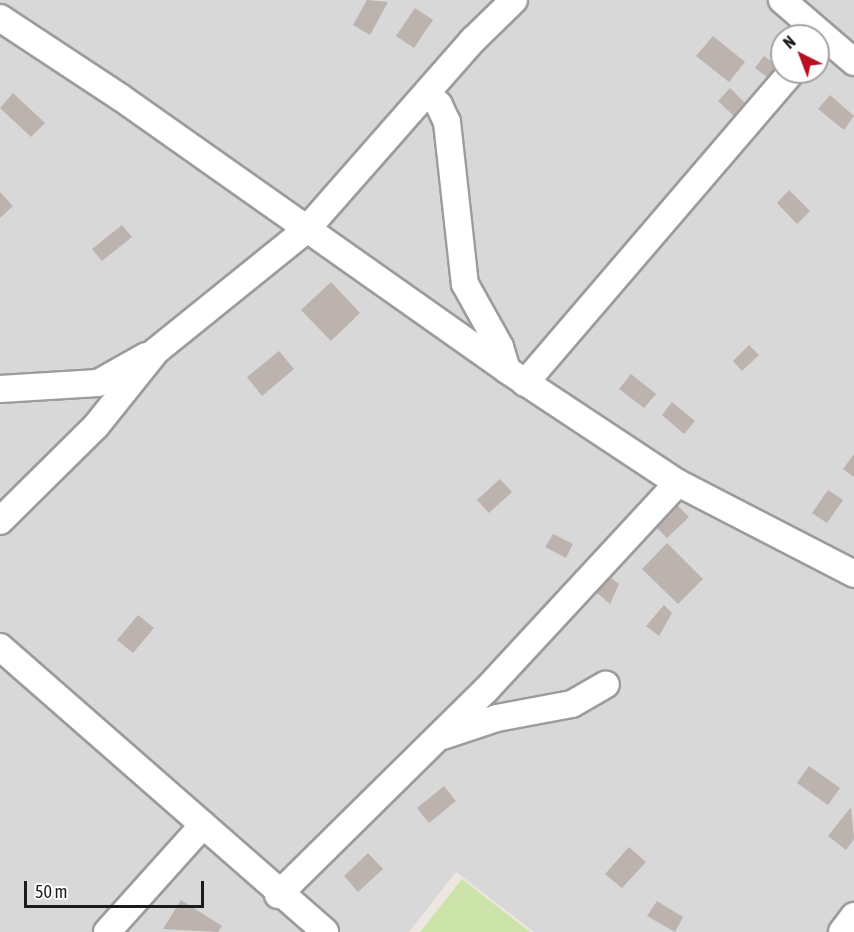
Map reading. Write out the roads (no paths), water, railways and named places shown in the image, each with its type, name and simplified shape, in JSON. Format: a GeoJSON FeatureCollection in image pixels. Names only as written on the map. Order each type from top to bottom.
{"type":"FeatureCollection","features":[{"type":"Feature","properties":{"kind":"street"},"geometry":{"type":"LineString","coordinates":[[0,389],[98,383],[156,351],[306,230],[427,93],[514,0]]}},
{"type":"Feature","properties":{"kind":"street"},"geometry":{"type":"LineString","coordinates":[[782,0],[806,24]]}},
{"type":"Feature","properties":{"kind":"street"},"geometry":{"type":"LineString","coordinates":[[0,18],[516,377],[678,483],[854,574]]}},
{"type":"Feature","properties":{"kind":"street"},"geometry":{"type":"LineString","coordinates":[[830,45],[854,62]]}},
{"type":"Feature","properties":{"kind":"street"},"geometry":{"type":"LineString","coordinates":[[516,377],[781,84]]}},
{"type":"Feature","properties":{"kind":"street"},"geometry":{"type":"LineString","coordinates":[[427,93],[439,105],[447,122],[465,284],[516,377]]}},
{"type":"Feature","properties":{"kind":"street"},"geometry":{"type":"LineString","coordinates":[[0,521],[96,426],[156,351]]}},
{"type":"Feature","properties":{"kind":"street"},"geometry":{"type":"LineString","coordinates":[[278,895],[437,738],[678,483]]}},
{"type":"Feature","properties":{"kind":"street"},"geometry":{"type":"LineString","coordinates":[[0,647],[203,825],[278,895],[325,932]]}},
{"type":"Feature","properties":{"kind":"street"},"geometry":{"type":"LineString","coordinates":[[437,738],[496,718],[572,704],[606,684]]}},
{"type":"Feature","properties":{"kind":"street"},"geometry":{"type":"LineString","coordinates":[[107,932],[203,825]]}},
{"type":"Feature","properties":{"kind":"street"},"geometry":{"type":"LineString","coordinates":[[842,932],[854,916]]}}]}
